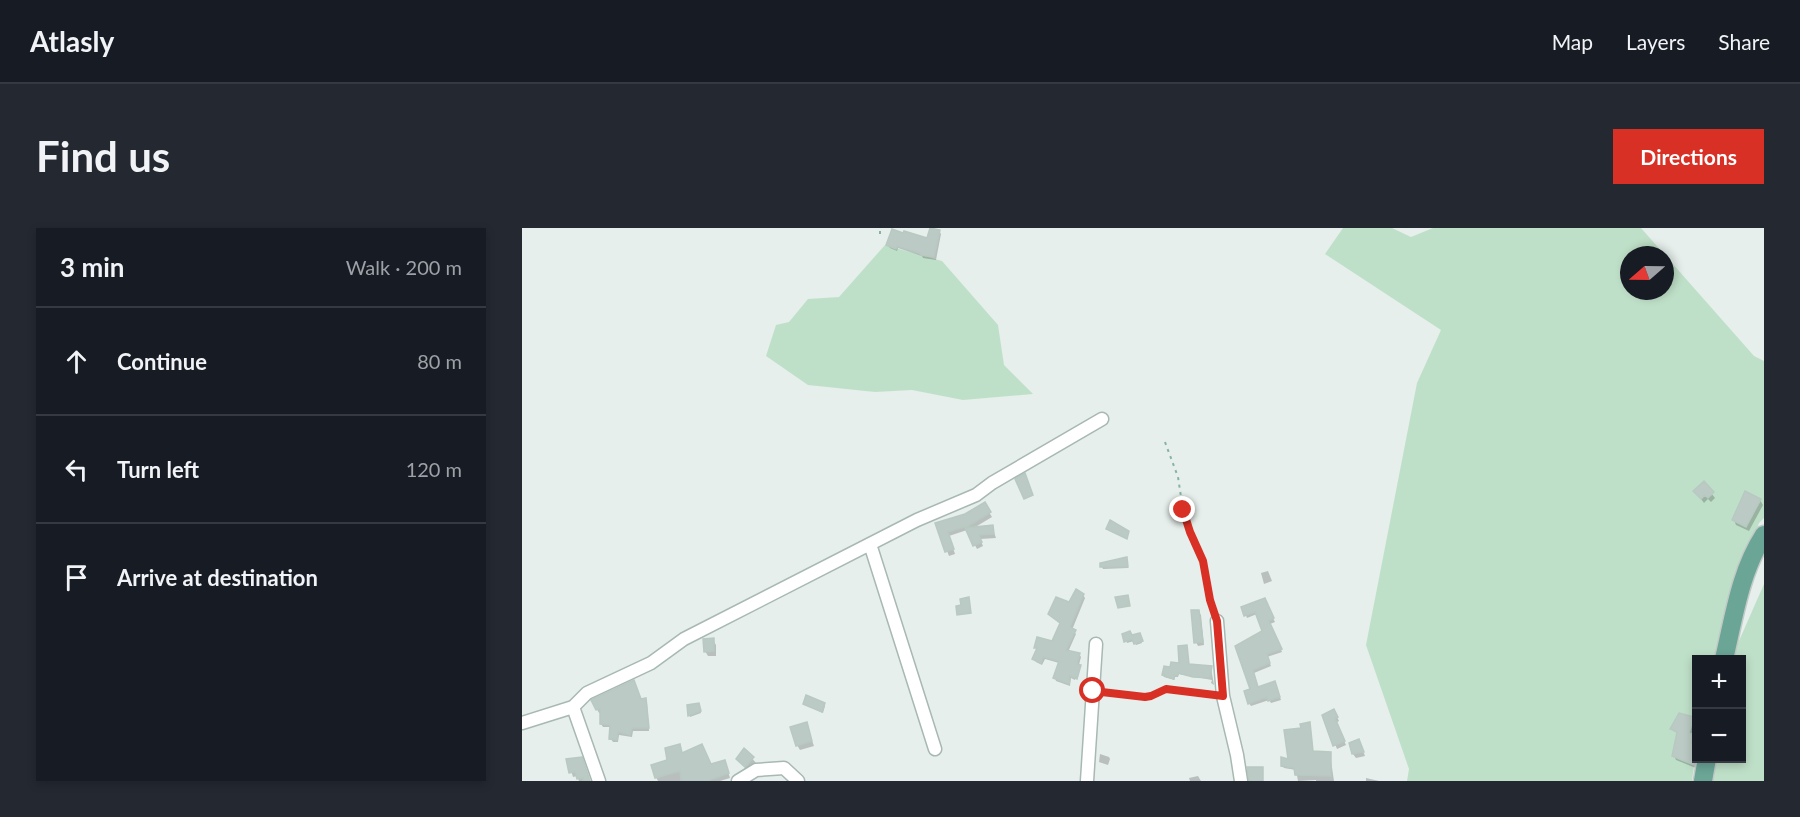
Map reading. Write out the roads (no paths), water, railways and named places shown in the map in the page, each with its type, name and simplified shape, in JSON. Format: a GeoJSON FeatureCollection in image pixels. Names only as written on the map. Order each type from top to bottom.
{"type":"FeatureCollection","features":[{"type":"Feature","properties":{"kind":"main road"},"geometry":{"type":"LineString","coordinates":[[1725,655],[1742,581],[1764,535]]}},
{"type":"Feature","properties":{"kind":"main road"},"geometry":{"type":"LineString","coordinates":[[1703,781],[1706,763]]}},
{"type":"Feature","properties":{"kind":"street"},"geometry":{"type":"LineString","coordinates":[[522,723],[573,707],[587,693],[651,663],[684,639],[917,520],[976,495],[992,483],[1102,418]]}},
{"type":"Feature","properties":{"kind":"street"},"geometry":{"type":"LineString","coordinates":[[870,544],[935,749]]}},
{"type":"Feature","properties":{"kind":"street"},"geometry":{"type":"LineString","coordinates":[[1217,621],[1223,696],[1238,755],[1241,781]]}},
{"type":"Feature","properties":{"kind":"street"},"geometry":{"type":"LineString","coordinates":[[1087,781],[1096,644]]}},
{"type":"Feature","properties":{"kind":"street"},"geometry":{"type":"LineString","coordinates":[[573,707],[599,781]]}},
{"type":"Feature","properties":{"kind":"street"},"geometry":{"type":"LineString","coordinates":[[738,781],[756,770],[784,768],[798,781]]}}]}
